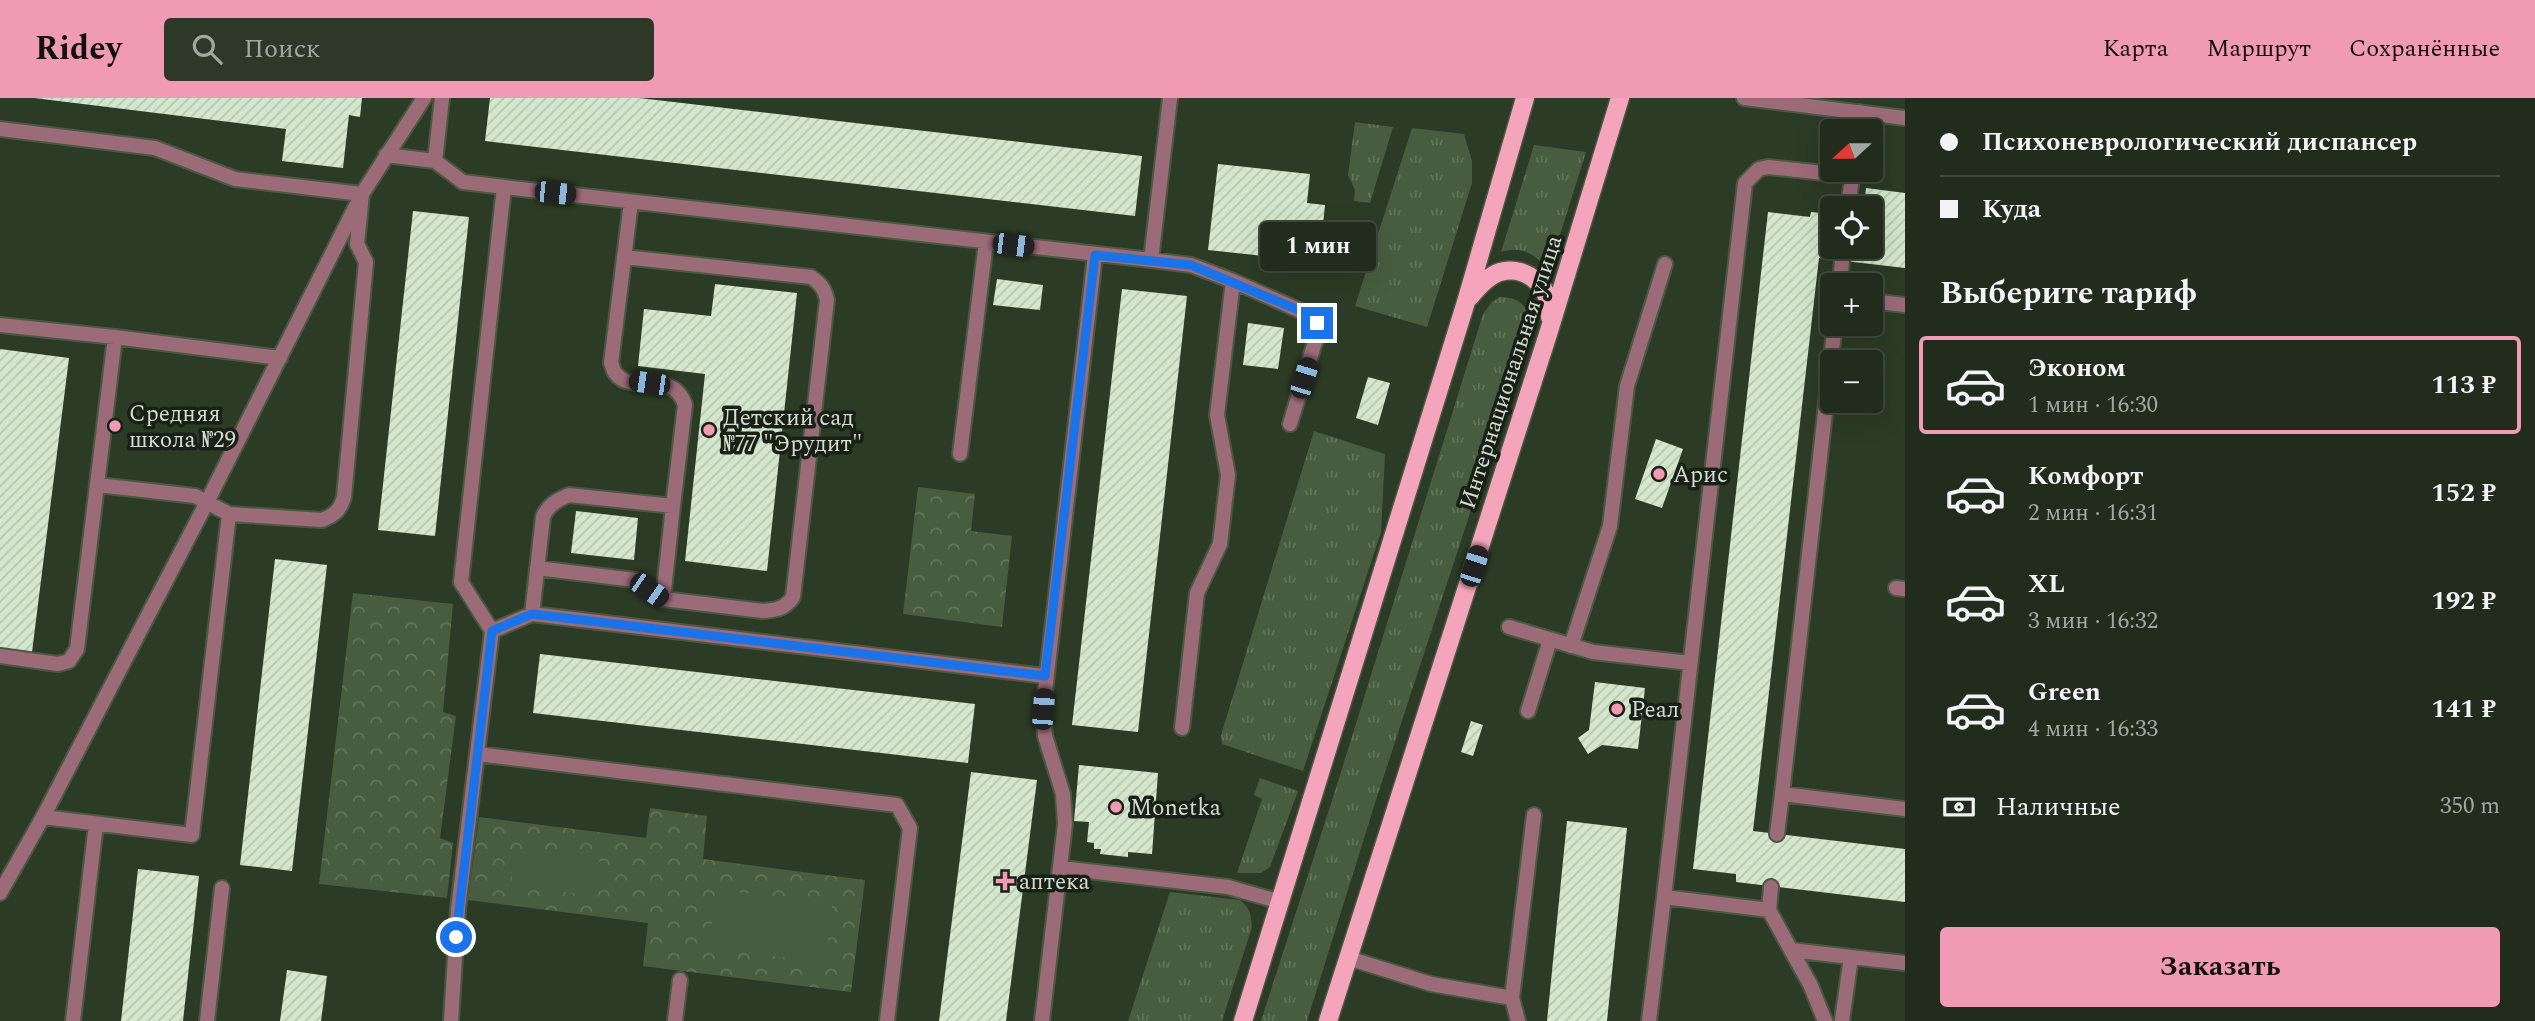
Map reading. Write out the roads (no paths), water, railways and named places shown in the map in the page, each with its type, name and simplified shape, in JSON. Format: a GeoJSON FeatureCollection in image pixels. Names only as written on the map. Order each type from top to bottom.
{"type":"FeatureCollection","features":[{"type":"Feature","properties":{"kind":"main road"},"geometry":{"type":"LineString","coordinates":[[1243,1021],[1466,302],[1525,98]]}},
{"type":"Feature","properties":{"kind":"main road","name":"Интернациональная улица"},"geometry":{"type":"LineString","coordinates":[[1328,1021],[1549,331],[1620,98]]}},
{"type":"Feature","properties":{"kind":"main road"},"geometry":{"type":"LineString","coordinates":[[1466,302],[1492,276],[1501,272],[1519,272],[1532,277],[1546,292],[1551,310],[1549,331]]}},
{"type":"Feature","properties":{"kind":"street"},"geometry":{"type":"LineString","coordinates":[[0,893],[43,817],[207,502],[362,194],[424,98]]}},
{"type":"Feature","properties":{"kind":"street"},"geometry":{"type":"LineString","coordinates":[[435,160],[442,98]]}},
{"type":"Feature","properties":{"kind":"street"},"geometry":{"type":"LineString","coordinates":[[1151,260],[1170,98]]}},
{"type":"Feature","properties":{"kind":"street"},"geometry":{"type":"LineString","coordinates":[[1744,98],[1905,118]]}},
{"type":"Feature","properties":{"kind":"street"},"geometry":{"type":"LineString","coordinates":[[1858,119],[1859,112]]}},
{"type":"Feature","properties":{"kind":"street"},"geometry":{"type":"LineString","coordinates":[[0,129],[155,148],[235,179],[362,194]]}},
{"type":"Feature","properties":{"kind":"street"},"geometry":{"type":"LineString","coordinates":[[386,155],[435,160],[463,182],[1191,265],[1310,315],[1317,323],[1318,332],[1290,424]]}},
{"type":"Feature","properties":{"kind":"street"},"geometry":{"type":"LineString","coordinates":[[1649,1021],[1745,183],[1759,169],[1768,167],[1820,171]]}},
{"type":"Feature","properties":{"kind":"street"},"geometry":{"type":"LineString","coordinates":[[451,1021],[458,909],[492,631],[461,582],[504,187]]}},
{"type":"Feature","properties":{"kind":"street"},"geometry":{"type":"LineString","coordinates":[[98,485],[195,496],[229,514],[322,520],[332,517],[341,509],[366,262],[357,244],[362,194]]}},
{"type":"Feature","properties":{"kind":"street"},"geometry":{"type":"LineString","coordinates":[[631,202],[611,363],[616,375],[624,380],[674,387],[681,394],[685,405],[663,599]]}},
{"type":"Feature","properties":{"kind":"street"},"geometry":{"type":"LineString","coordinates":[[960,454],[986,242]]}},
{"type":"Feature","properties":{"kind":"street"},"geometry":{"type":"LineString","coordinates":[[1042,1021],[1065,824],[1063,794],[1045,736],[1045,676],[1095,255]]}},
{"type":"Feature","properties":{"kind":"street"},"geometry":{"type":"LineString","coordinates":[[537,568],[635,580],[663,599],[763,611],[777,610],[787,605],[793,597],[827,300],[821,284],[811,277],[624,257]]}},
{"type":"Feature","properties":{"kind":"street"},"geometry":{"type":"LineString","coordinates":[[1841,273],[1842,261]]}},
{"type":"Feature","properties":{"kind":"street"},"geometry":{"type":"LineString","coordinates":[[1571,646],[1610,526],[1627,386],[1665,264]]}},
{"type":"Feature","properties":{"kind":"street"},"geometry":{"type":"LineString","coordinates":[[1182,728],[1197,593],[1220,544],[1228,475],[1217,415],[1233,281]]}},
{"type":"Feature","properties":{"kind":"street"},"geometry":{"type":"LineString","coordinates":[[1883,302],[1905,304]]}},
{"type":"Feature","properties":{"kind":"street"},"geometry":{"type":"LineString","coordinates":[[0,326],[116,337],[280,358]]}},
{"type":"Feature","properties":{"kind":"street"},"geometry":{"type":"LineString","coordinates":[[1777,834],[1834,336]]}},
{"type":"Feature","properties":{"kind":"street"},"geometry":{"type":"LineString","coordinates":[[0,656],[58,664],[69,660],[77,649],[116,337]]}},
{"type":"Feature","properties":{"kind":"street"},"geometry":{"type":"LineString","coordinates":[[532,614],[543,517],[546,509],[557,500],[569,495],[673,506]]}},
{"type":"Feature","properties":{"kind":"street"},"geometry":{"type":"LineString","coordinates":[[43,817],[192,835],[229,514]]}},
{"type":"Feature","properties":{"kind":"street"},"geometry":{"type":"LineString","coordinates":[[492,631],[532,614],[1045,676]]}},
{"type":"Feature","properties":{"kind":"street"},"geometry":{"type":"LineString","coordinates":[[1509,627],[1593,652],[1690,663]]}},
{"type":"Feature","properties":{"kind":"street"},"geometry":{"type":"LineString","coordinates":[[1528,711],[1550,640]]}},
{"type":"Feature","properties":{"kind":"street"},"geometry":{"type":"LineString","coordinates":[[477,754],[897,804],[910,828],[887,1021]]}},
{"type":"Feature","properties":{"kind":"street"},"geometry":{"type":"LineString","coordinates":[[1782,794],[1905,809]]}},
{"type":"Feature","properties":{"kind":"street"},"geometry":{"type":"LineString","coordinates":[[1518,1021],[1512,998],[1534,816]]}},
{"type":"Feature","properties":{"kind":"street"},"geometry":{"type":"LineString","coordinates":[[73,1021],[96,824]]}},
{"type":"Feature","properties":{"kind":"street"},"geometry":{"type":"LineString","coordinates":[[1060,868],[1228,887],[1281,902]]}},
{"type":"Feature","properties":{"kind":"street"},"geometry":{"type":"LineString","coordinates":[[1771,887],[1769,910],[1810,984],[1825,1021]]}},
{"type":"Feature","properties":{"kind":"street"},"geometry":{"type":"LineString","coordinates":[[207,1021],[222,888]]}},
{"type":"Feature","properties":{"kind":"street"},"geometry":{"type":"LineString","coordinates":[[1664,897],[1769,910]]}},
{"type":"Feature","properties":{"kind":"street"},"geometry":{"type":"LineString","coordinates":[[1791,950],[1905,963]]}},
{"type":"Feature","properties":{"kind":"street"},"geometry":{"type":"LineString","coordinates":[[1842,1021],[1851,957]]}},
{"type":"Feature","properties":{"kind":"street"},"geometry":{"type":"LineString","coordinates":[[1348,958],[1440,986],[1512,998]]}},
{"type":"Feature","properties":{"kind":"street"},"geometry":{"type":"LineString","coordinates":[[674,1021],[680,980]]}},
{"type":"Feature","properties":{"kind":"place","name":"Средняя школа №29"},"geometry":{"type":"Point","coordinates":[115,426]}},
{"type":"Feature","properties":{"kind":"place","name":"Детский сад №77 \"Эрудит\""},"geometry":{"type":"Point","coordinates":[709,430]}},
{"type":"Feature","properties":{"kind":"place","name":"Арис"},"geometry":{"type":"Point","coordinates":[1659,474]}},
{"type":"Feature","properties":{"kind":"place","name":"Реал"},"geometry":{"type":"Point","coordinates":[1617,709]}},
{"type":"Feature","properties":{"kind":"place","name":"Monetka"},"geometry":{"type":"Point","coordinates":[1116,807]}},
{"type":"Feature","properties":{"kind":"place","name":"аптека"},"geometry":{"type":"Point","coordinates":[1005,881]}}]}
